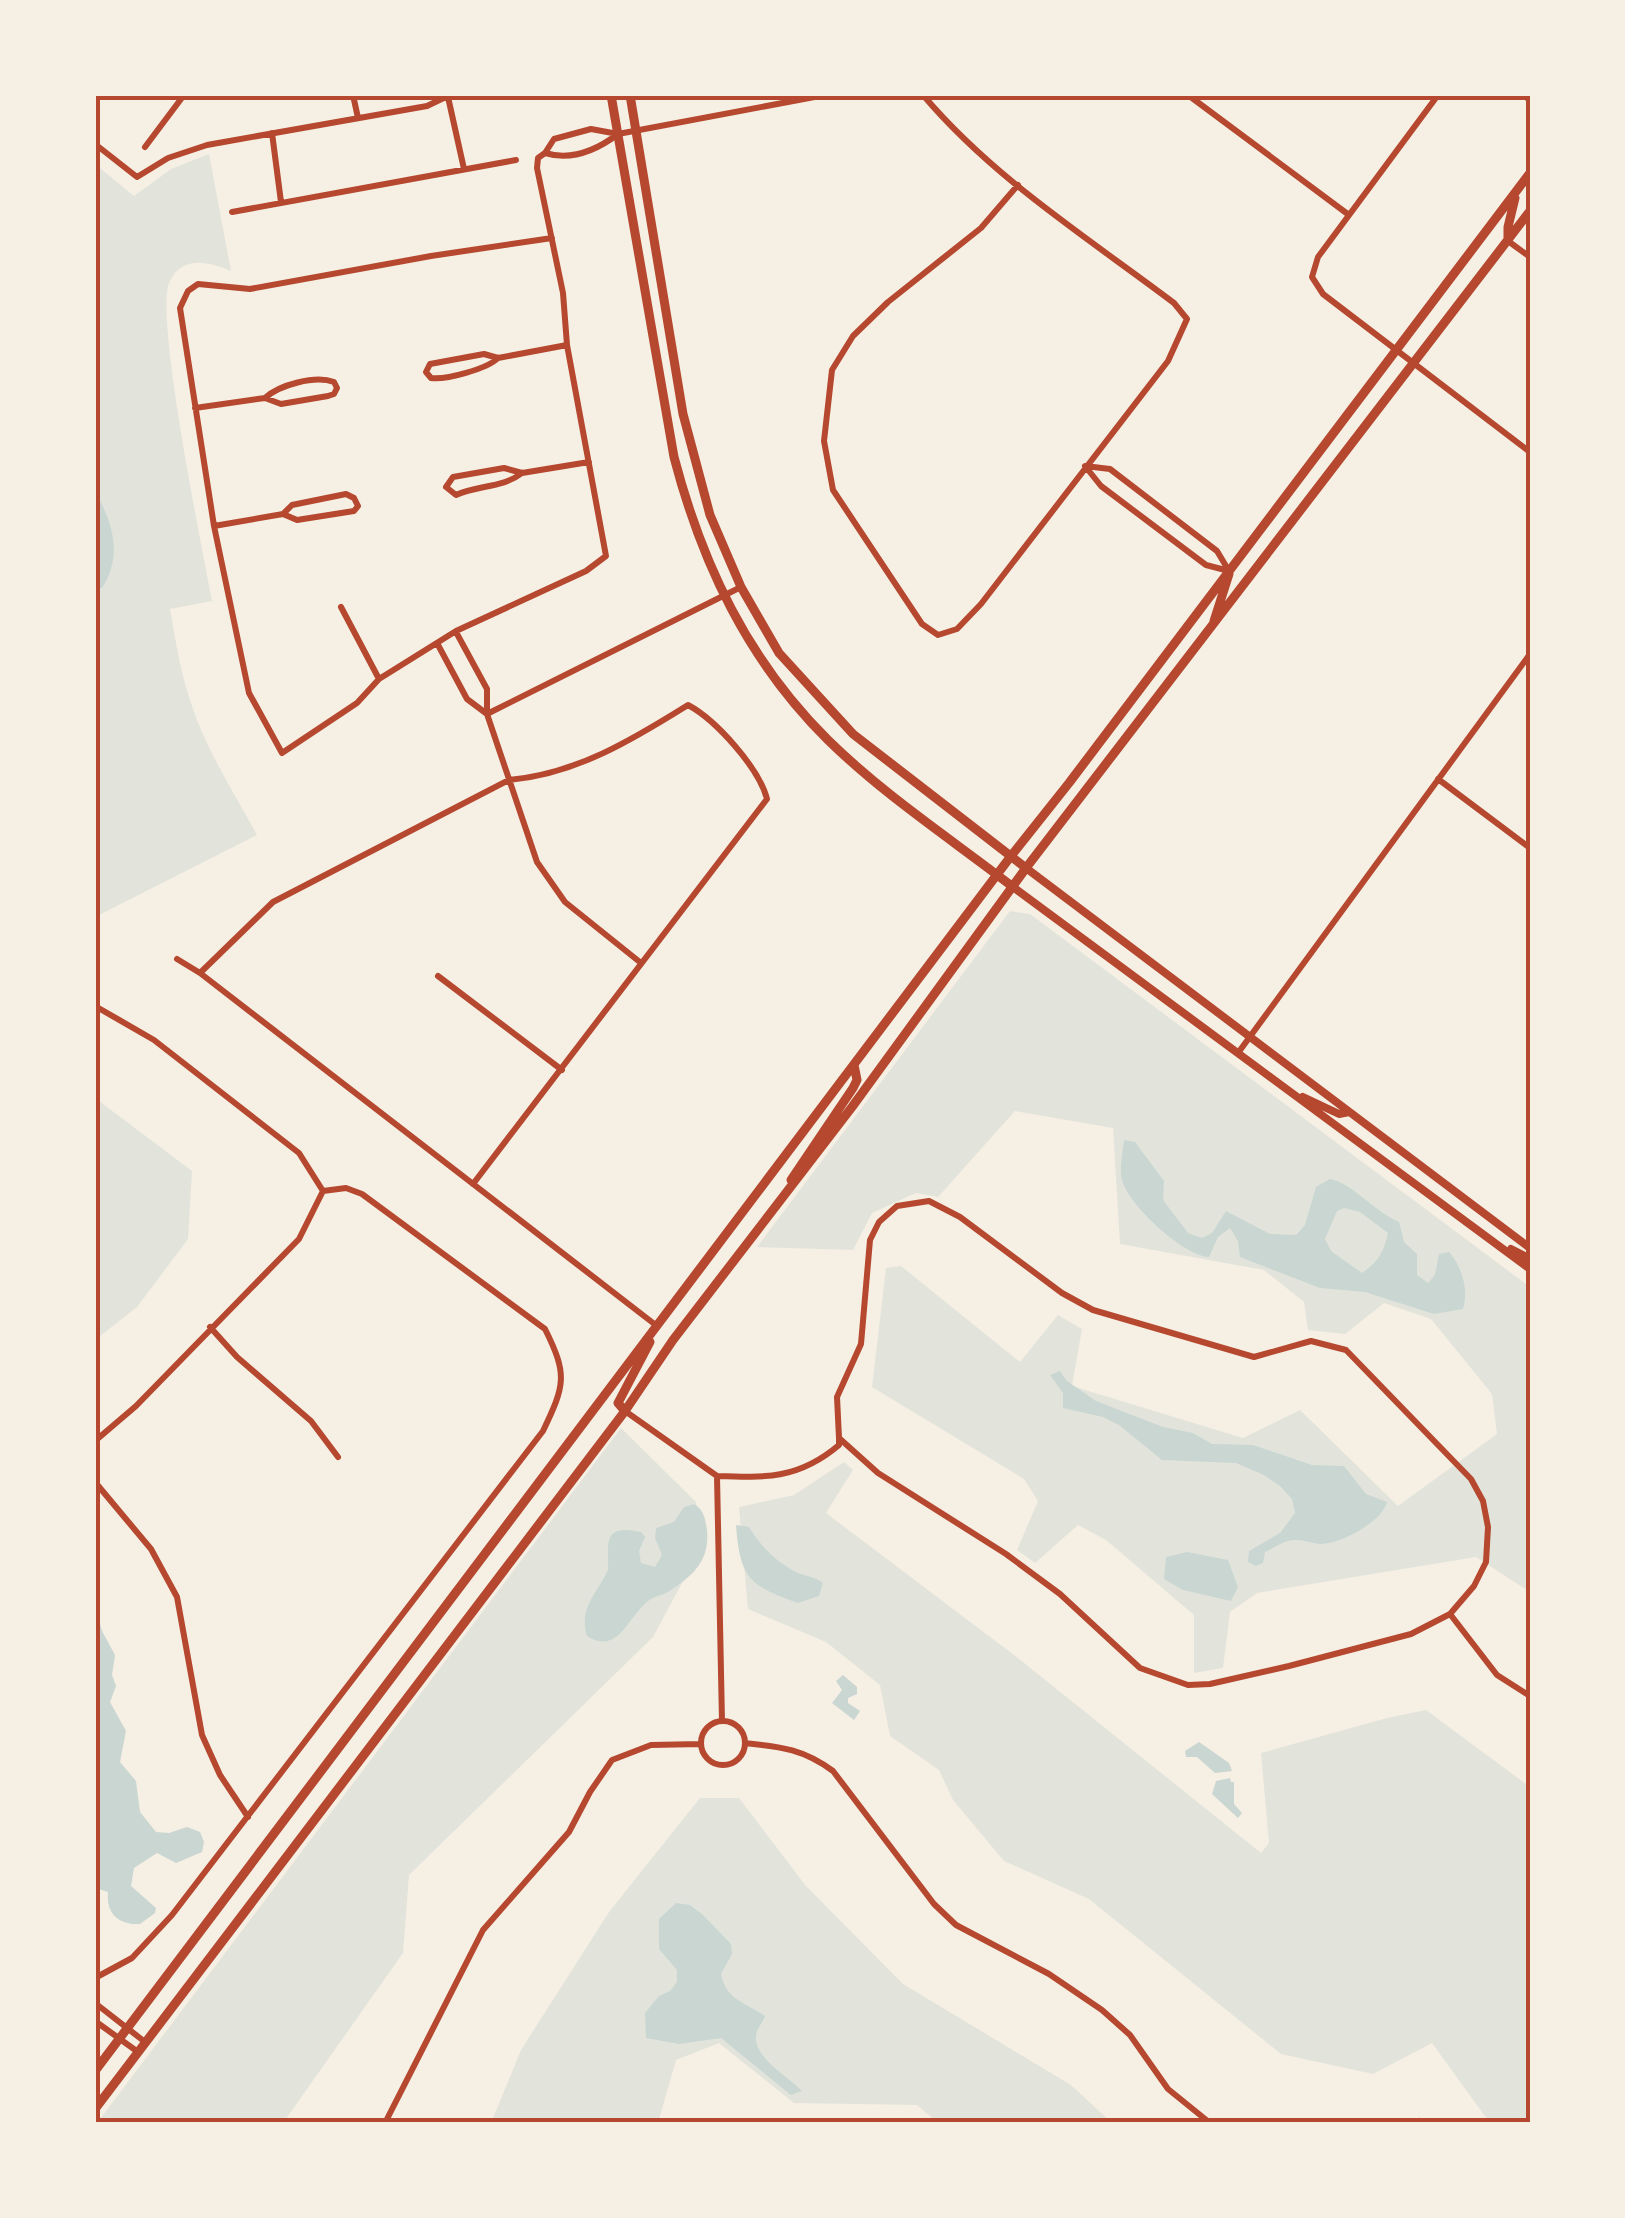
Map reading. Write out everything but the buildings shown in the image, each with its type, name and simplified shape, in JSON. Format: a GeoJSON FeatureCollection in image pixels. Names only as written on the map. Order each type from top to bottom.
{"type":"FeatureCollection","features":[{"type":"Feature","properties":{"kind":"main road"},"geometry":{"type":"LineString","coordinates":[[611,95],[674,457],[689,512],[722,597],[780,684],[827,739],[872,780],[1013,887]]}},
{"type":"Feature","properties":{"kind":"main road"},"geometry":{"type":"LineString","coordinates":[[630,95],[683,414],[710,514],[741,588],[779,653],[853,734],[1026,868]]}},
{"type":"Feature","properties":{"kind":"main road"},"geometry":{"type":"LineString","coordinates":[[95,2072],[1530,173]]}},
{"type":"Feature","properties":{"kind":"main road"},"geometry":{"type":"LineString","coordinates":[[1508,241],[1511,208],[1520,186]]}},
{"type":"Feature","properties":{"kind":"main road"},"geometry":{"type":"LineString","coordinates":[[95,2109],[625,1411],[673,1340],[1026,868],[1530,211]]}},
{"type":"Feature","properties":{"kind":"main road"},"geometry":{"type":"LineString","coordinates":[[1209,633],[1229,571]]}},
{"type":"Feature","properties":{"kind":"main road"},"geometry":{"type":"LineString","coordinates":[[780,1200],[800,1162],[853,1088],[857,1080],[854,1065]]}},
{"type":"Feature","properties":{"kind":"main road"},"geometry":{"type":"LineString","coordinates":[[625,1411],[618,1404],[621,1395],[658,1326]]}},
{"type":"Feature","properties":{"kind":"street"},"geometry":{"type":"LineString","coordinates":[[145,147],[184,95]]}},
{"type":"Feature","properties":{"kind":"street"},"geometry":{"type":"LineString","coordinates":[[353,95],[358,118]]}},
{"type":"Feature","properties":{"kind":"street"},"geometry":{"type":"LineString","coordinates":[[552,238],[250,289],[205,283],[192,286],[180,308],[214,526],[249,693],[282,753],[356,703],[379,679],[456,631],[586,571],[606,556],[568,345],[563,292],[538,158],[554,140],[592,129],[618,134],[636,132],[825,95]]}},
{"type":"Feature","properties":{"kind":"street"},"geometry":{"type":"LineString","coordinates":[[923,95],[955,132],[1018,186],[1174,303],[1187,319],[1168,361],[981,604],[957,629],[938,635],[922,624],[833,490],[824,440],[825,409],[832,370],[853,336],[888,302],[981,228],[1018,186]]}},
{"type":"Feature","properties":{"kind":"street"},"geometry":{"type":"LineString","coordinates":[[1188,95],[1349,215]]}},
{"type":"Feature","properties":{"kind":"street"},"geometry":{"type":"LineString","coordinates":[[1438,95],[1318,256],[1312,277],[1323,294],[1530,452]]}},
{"type":"Feature","properties":{"kind":"street"},"geometry":{"type":"LineString","coordinates":[[1523,95],[1530,100]]}},
{"type":"Feature","properties":{"kind":"street"},"geometry":{"type":"LineString","coordinates":[[95,144],[138,177],[184,151],[427,106],[449,96],[464,169]]}},
{"type":"Feature","properties":{"kind":"street"},"geometry":{"type":"LineString","coordinates":[[272,134],[282,202]]}},
{"type":"Feature","properties":{"kind":"street"},"geometry":{"type":"LineString","coordinates":[[545,153],[556,156],[597,150],[618,134]]}},
{"type":"Feature","properties":{"kind":"street"},"geometry":{"type":"LineString","coordinates":[[232,212],[516,160]]}},
{"type":"Feature","properties":{"kind":"street"},"geometry":{"type":"LineString","coordinates":[[1508,241],[1530,257]]}},
{"type":"Feature","properties":{"kind":"street"},"geometry":{"type":"LineString","coordinates":[[498,358],[488,368],[441,379],[431,378],[426,372],[430,364],[442,361],[484,354],[498,358],[568,345]]}},
{"type":"Feature","properties":{"kind":"street"},"geometry":{"type":"LineString","coordinates":[[195,408],[265,398],[281,404],[334,394],[336,385],[323,379],[274,389],[265,398]]}},
{"type":"Feature","properties":{"kind":"street"},"geometry":{"type":"LineString","coordinates":[[522,473],[510,483],[456,495],[446,487],[453,477],[504,468],[522,473],[589,462]]}},
{"type":"Feature","properties":{"kind":"street"},"geometry":{"type":"LineString","coordinates":[[1085,466],[1101,486],[1206,565],[1229,571]]}},
{"type":"Feature","properties":{"kind":"street"},"geometry":{"type":"LineString","coordinates":[[1085,466],[1110,469],[1217,551],[1229,571]]}},
{"type":"Feature","properties":{"kind":"street"},"geometry":{"type":"LineString","coordinates":[[214,526],[283,514],[298,520],[354,511],[358,506],[346,494],[292,505],[283,514]]}},
{"type":"Feature","properties":{"kind":"street"},"geometry":{"type":"LineString","coordinates":[[488,714],[741,588]]}},
{"type":"Feature","properties":{"kind":"street"},"geometry":{"type":"LineString","coordinates":[[341,608],[379,679]]}},
{"type":"Feature","properties":{"kind":"street"},"geometry":{"type":"LineString","coordinates":[[456,631],[488,689],[488,714],[536,862],[565,902],[641,962]]}},
{"type":"Feature","properties":{"kind":"street"},"geometry":{"type":"LineString","coordinates":[[437,643],[468,699],[488,714]]}},
{"type":"Feature","properties":{"kind":"street"},"geometry":{"type":"LineString","coordinates":[[1238,1052],[1530,654]]}},
{"type":"Feature","properties":{"kind":"street"},"geometry":{"type":"LineString","coordinates":[[200,973],[273,902],[509,780],[541,777],[583,763],[688,705],[705,714],[762,781],[767,799],[473,1184]]}},
{"type":"Feature","properties":{"kind":"street"},"geometry":{"type":"LineString","coordinates":[[1438,778],[1530,848]]}},
{"type":"Feature","properties":{"kind":"street"},"geometry":{"type":"LineString","coordinates":[[1026,868],[1530,1248]]}},
{"type":"Feature","properties":{"kind":"street"},"geometry":{"type":"LineString","coordinates":[[1013,887],[1530,1269]]}},
{"type":"Feature","properties":{"kind":"street"},"geometry":{"type":"LineString","coordinates":[[177,958],[658,1326]]}},
{"type":"Feature","properties":{"kind":"street"},"geometry":{"type":"LineString","coordinates":[[438,976],[562,1070]]}},
{"type":"Feature","properties":{"kind":"street"},"geometry":{"type":"LineString","coordinates":[[95,1006],[154,1040],[299,1154],[323,1191]]}},
{"type":"Feature","properties":{"kind":"street"},"geometry":{"type":"LineString","coordinates":[[1289,1091],[1339,1114],[1348,1112]]}},
{"type":"Feature","properties":{"kind":"street"},"geometry":{"type":"LineString","coordinates":[[95,1978],[132,1958],[172,1915],[543,1431],[556,1406],[562,1383],[560,1359],[544,1329],[362,1194],[346,1188],[323,1191]]}},
{"type":"Feature","properties":{"kind":"street"},"geometry":{"type":"LineString","coordinates":[[95,1441],[136,1406],[299,1239],[323,1191]]}},
{"type":"Feature","properties":{"kind":"street"},"geometry":{"type":"LineString","coordinates":[[625,1411],[717,1476],[772,1478],[821,1460],[839,1445],[836,1396],[861,1344],[870,1240],[879,1222],[897,1206],[929,1200],[960,1217],[1062,1292],[1093,1310],[1254,1357],[1311,1342],[1346,1350],[1471,1480],[1483,1501],[1488,1527],[1486,1562],[1474,1586],[1450,1614],[1396,1638],[1273,1670],[1188,1685],[1140,1668],[1060,1594],[1006,1554],[878,1473],[839,1438]]}},
{"type":"Feature","properties":{"kind":"street"},"geometry":{"type":"LineString","coordinates":[[1477,1229],[1530,1259]]}},
{"type":"Feature","properties":{"kind":"street"},"geometry":{"type":"LineString","coordinates":[[210,1327],[236,1357],[312,1421],[338,1457]]}},
{"type":"Feature","properties":{"kind":"street"},"geometry":{"type":"LineString","coordinates":[[717,1476],[722,1722]]}},
{"type":"Feature","properties":{"kind":"street"},"geometry":{"type":"LineString","coordinates":[[95,1482],[151,1549],[177,1597],[202,1735],[220,1775],[248,1817]]}},
{"type":"Feature","properties":{"kind":"street"},"geometry":{"type":"LineString","coordinates":[[1450,1614],[1497,1675],[1530,1696]]}},
{"type":"Feature","properties":{"kind":"street"},"geometry":{"type":"LineString","coordinates":[[722,1722],[740,1730],[744,1743],[736,1761],[724,1765],[706,1757],[701,1744],[704,1731],[722,1722]]}},
{"type":"Feature","properties":{"kind":"street"},"geometry":{"type":"LineString","coordinates":[[744,1743],[788,1748],[812,1756],[834,1772],[934,1904],[956,1925],[1049,1974],[1102,2010],[1130,2035],[1168,2089],[1210,2123]]}},
{"type":"Feature","properties":{"kind":"street"},"geometry":{"type":"LineString","coordinates":[[371,2123],[385,2122],[483,1930],[569,1832],[612,1760],[650,1744],[701,1744]]}},
{"type":"Feature","properties":{"kind":"street"},"geometry":{"type":"LineString","coordinates":[[95,2004],[145,2042]]}},
{"type":"Feature","properties":{"kind":"street"},"geometry":{"type":"LineString","coordinates":[[95,2021],[138,2052]]}},
{"type":"Feature","properties":{"kind":"shaded area"},"geometry":{"type":"Polygon","coordinates":[[[209,154],[231,271],[205,263],[182,267],[170,281],[167,301],[173,383],[212,601],[170,609],[182,672],[199,725],[257,835],[95,917],[95,164],[134,196],[171,169],[209,154]]]}},
{"type":"Feature","properties":{"kind":"shaded area"},"geometry":{"type":"Polygon","coordinates":[[[95,491],[111,527],[114,552],[102,588],[95,588],[95,491]]]}},
{"type":"Feature","properties":{"kind":"shaded area"},"geometry":{"type":"Polygon","coordinates":[[[1010,911],[1030,914],[1530,1287],[1530,1592],[1476,1557],[1257,1593],[1230,1612],[1223,1668],[1194,1673],[1194,1615],[1106,1540],[1078,1525],[1035,1563],[1017,1550],[1038,1501],[1024,1479],[872,1387],[886,1268],[901,1266],[1020,1362],[1058,1315],[1082,1329],[1072,1386],[1243,1438],[1300,1410],[1398,1506],[1497,1434],[1492,1394],[1431,1319],[1384,1303],[1345,1334],[1308,1330],[1304,1302],[1264,1270],[1120,1244],[1113,1128],[1015,1111],[938,1197],[916,1193],[872,1213],[853,1250],[757,1247],[1010,911]]]}},
{"type":"Feature","properties":{"kind":"shaded area"},"geometry":{"type":"Polygon","coordinates":[[[95,1098],[192,1171],[188,1239],[137,1307],[95,1340],[95,1098]]]}},
{"type":"Feature","properties":{"kind":"shaded area"},"geometry":{"type":"Polygon","coordinates":[[[1124,1140],[1135,1142],[1164,1181],[1163,1200],[1188,1233],[1202,1238],[1212,1233],[1226,1211],[1270,1234],[1296,1235],[1305,1225],[1316,1187],[1330,1179],[1339,1182],[1399,1222],[1404,1242],[1417,1254],[1417,1275],[1428,1283],[1435,1275],[1439,1254],[1449,1252],[1463,1279],[1463,1309],[1434,1314],[1365,1292],[1320,1288],[1240,1257],[1238,1241],[1230,1228],[1218,1237],[1209,1257],[1198,1254],[1159,1228],[1127,1191],[1121,1176],[1124,1140]],[[1344,1208],[1337,1211],[1325,1239],[1331,1251],[1362,1273],[1380,1256],[1388,1233],[1360,1212],[1344,1208]]]}},
{"type":"Feature","properties":{"kind":"shaded area"},"geometry":{"type":"Polygon","coordinates":[[[1060,1371],[1067,1381],[1096,1401],[1163,1427],[1193,1433],[1212,1444],[1253,1445],[1312,1465],[1344,1466],[1366,1494],[1387,1502],[1384,1510],[1349,1536],[1329,1543],[1285,1542],[1265,1552],[1263,1563],[1256,1566],[1248,1562],[1249,1551],[1280,1533],[1295,1513],[1292,1499],[1280,1486],[1236,1463],[1162,1460],[1119,1425],[1103,1417],[1063,1408],[1063,1393],[1050,1375],[1060,1371]]]}},
{"type":"Feature","properties":{"kind":"shaded area"},"geometry":{"type":"Polygon","coordinates":[[[621,1428],[696,1502],[702,1546],[653,1637],[409,1875],[403,1953],[283,2123],[97,2123],[621,1428]]]}},
{"type":"Feature","properties":{"kind":"shaded area"},"geometry":{"type":"Polygon","coordinates":[[[844,1462],[853,1470],[826,1513],[1014,1655],[1261,1853],[1269,1843],[1261,1753],[1387,1718],[1426,1710],[1530,1787],[1530,2123],[1490,2123],[1432,2043],[1373,2074],[1281,2054],[1089,1899],[1004,1861],[953,1800],[939,1770],[890,1736],[880,1685],[826,1642],[748,1609],[739,1507],[794,1495],[844,1462]]]}},
{"type":"Feature","properties":{"kind":"shaded area"},"geometry":{"type":"Polygon","coordinates":[[[694,1504],[705,1518],[707,1530],[706,1551],[698,1567],[677,1586],[647,1602],[615,1638],[598,1641],[587,1636],[587,1609],[608,1570],[608,1544],[613,1533],[641,1532],[645,1537],[639,1551],[641,1563],[655,1567],[662,1555],[655,1538],[656,1528],[674,1522],[684,1507],[694,1504]]]}},
{"type":"Feature","properties":{"kind":"shaded area"},"geometry":{"type":"Polygon","coordinates":[[[736,1525],[749,1527],[785,1565],[823,1583],[819,1596],[798,1603],[758,1585],[744,1568],[736,1525]]]}},
{"type":"Feature","properties":{"kind":"shaded area"},"geometry":{"type":"Polygon","coordinates":[[[1187,1552],[1228,1560],[1238,1587],[1231,1601],[1183,1590],[1164,1579],[1166,1557],[1187,1552]]]}},
{"type":"Feature","properties":{"kind":"shaded area"},"geometry":{"type":"Polygon","coordinates":[[[95,1606],[115,1655],[112,1675],[116,1686],[110,1702],[126,1731],[120,1762],[136,1781],[140,1812],[156,1832],[169,1833],[187,1827],[200,1832],[204,1842],[202,1852],[176,1863],[157,1853],[134,1868],[131,1886],[156,1908],[140,1924],[115,1916],[108,1892],[95,1888],[95,1606]]]}},
{"type":"Feature","properties":{"kind":"shaded area"},"geometry":{"type":"Polygon","coordinates":[[[843,1675],[857,1687],[857,1694],[848,1698],[848,1703],[860,1711],[854,1720],[832,1703],[842,1690],[836,1681],[843,1675]]]}},
{"type":"Feature","properties":{"kind":"shaded area"},"geometry":{"type":"Polygon","coordinates":[[[1199,1742],[1229,1763],[1232,1771],[1215,1773],[1197,1757],[1186,1757],[1185,1751],[1199,1742]]]}},
{"type":"Feature","properties":{"kind":"shaded area"},"geometry":{"type":"Polygon","coordinates":[[[1230,1778],[1234,1782],[1234,1804],[1242,1813],[1238,1818],[1212,1794],[1216,1781],[1230,1778]]]}},
{"type":"Feature","properties":{"kind":"shaded area"},"geometry":{"type":"Polygon","coordinates":[[[700,1798],[739,1798],[806,1886],[903,1984],[1071,2085],[1112,2123],[938,2123],[917,2105],[794,2103],[719,2043],[676,2060],[658,2123],[491,2123],[521,2050],[609,1912],[700,1798]]]}},
{"type":"Feature","properties":{"kind":"shaded area"},"geometry":{"type":"Polygon","coordinates":[[[676,1903],[690,1905],[731,1944],[732,1954],[721,1974],[727,1990],[765,2016],[757,2031],[759,2049],[771,2065],[802,2091],[791,2095],[721,2038],[679,2044],[646,2038],[645,2013],[677,1982],[677,1970],[659,1949],[659,1919],[676,1903]]]}}]}
